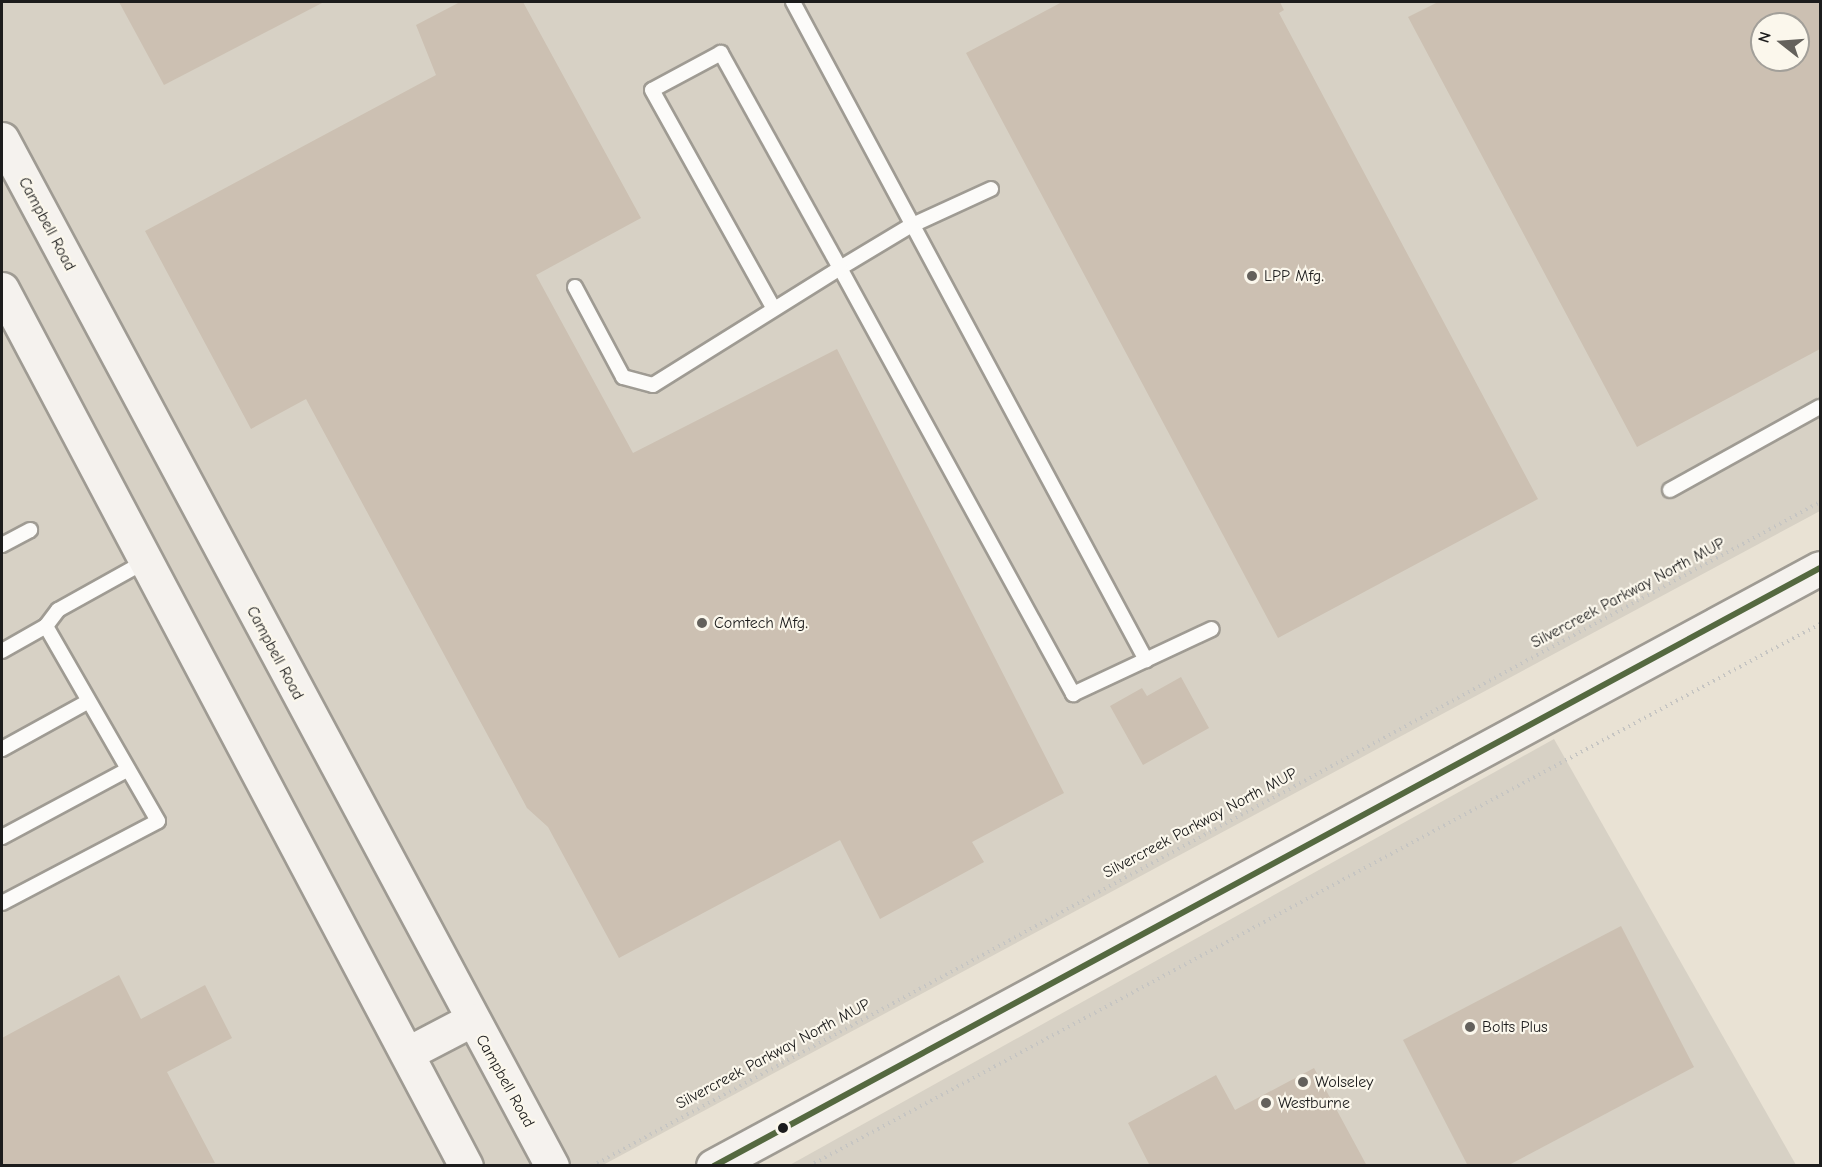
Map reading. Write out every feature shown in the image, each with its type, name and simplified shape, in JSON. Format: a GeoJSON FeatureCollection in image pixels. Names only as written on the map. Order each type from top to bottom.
{"type":"FeatureCollection","features":[{"type":"Feature","properties":{"kind":"street","name":"Campbell Road"},"geometry":{"type":"LineString","coordinates":[[2,140],[471,1020],[552,1166]]}},
{"type":"Feature","properties":{"kind":"street"},"geometry":{"type":"LineString","coordinates":[[2,288],[149,559],[466,1166]]}},
{"type":"Feature","properties":{"kind":"street"},"geometry":{"type":"LineString","coordinates":[[713,1166],[1821,568]]}},
{"type":"Feature","properties":{"kind":"street"},"geometry":{"type":"LineString","coordinates":[[408,1053],[471,1020]]}},
{"type":"Feature","properties":{"kind":"lane"},"geometry":{"type":"LineString","coordinates":[[793,2],[910,226],[1146,660]]}},
{"type":"Feature","properties":{"kind":"lane"},"geometry":{"type":"LineString","coordinates":[[773,308],[652,90],[721,53],[1073,694],[1212,629]]}},
{"type":"Feature","properties":{"kind":"lane"},"geometry":{"type":"LineString","coordinates":[[575,287],[623,377],[653,385],[773,308],[910,226],[991,189]]}},
{"type":"Feature","properties":{"kind":"lane"},"geometry":{"type":"LineString","coordinates":[[1670,490],[1821,407]]}},
{"type":"Feature","properties":{"kind":"lane"},"geometry":{"type":"LineString","coordinates":[[2,545],[30,530]]}},
{"type":"Feature","properties":{"kind":"lane"},"geometry":{"type":"LineString","coordinates":[[3,646],[46,626],[58,610],[149,559]]}},
{"type":"Feature","properties":{"kind":"lane"},"geometry":{"type":"LineString","coordinates":[[2,903],[158,821],[87,702],[46,626]]}},
{"type":"Feature","properties":{"kind":"lane"},"geometry":{"type":"LineString","coordinates":[[2,748],[87,702]]}},
{"type":"Feature","properties":{"kind":"lane"},"geometry":{"type":"LineString","coordinates":[[2,837],[127,770]]}},
{"type":"Feature","properties":{"kind":"path","name":"Silvercreek Parkway North MUP"},"geometry":{"type":"LineString","coordinates":[[592,1166],[1821,502]]}},
{"type":"Feature","properties":{"kind":"path"},"geometry":{"type":"LineString","coordinates":[[809,1166],[1821,624]]}},
{"type":"Feature","properties":{"kind":"shaded area"},"geometry":{"type":"Polygon","coordinates":[[[2,2],[1820,2],[1820,511],[603,1165],[2,1166],[2,2]]]}},
{"type":"Feature","properties":{"kind":"shaded area"},"geometry":{"type":"Polygon","coordinates":[[[1554,739],[1796,1165],[788,1166],[1554,739]]]}},
{"type":"Feature","properties":{"kind":"building"},"geometry":{"type":"Polygon","coordinates":[[[119,2],[324,2],[164,85],[119,2]]]}},
{"type":"Feature","properties":{"kind":"building","name":"Comtech Mfg."},"geometry":{"type":"Polygon","coordinates":[[[460,2],[523,2],[641,218],[536,275],[633,453],[837,349],[1064,793],[972,842],[984,862],[880,919],[840,840],[619,958],[548,827],[527,808],[306,399],[251,429],[145,231],[436,75],[416,25],[460,2]]]}},
{"type":"Feature","properties":{"kind":"building","name":"LPP Mfg."},"geometry":{"type":"Polygon","coordinates":[[[1062,2],[1280,2],[1284,10],[1279,13],[1538,499],[1278,638],[966,53],[1062,2]]]}},
{"type":"Feature","properties":{"kind":"building"},"geometry":{"type":"Polygon","coordinates":[[[1438,2],[1820,2],[1820,349],[1637,447],[1408,17],[1438,2]]]}},
{"type":"Feature","properties":{"kind":"building"},"geometry":{"type":"Polygon","coordinates":[[[1181,677],[1209,728],[1143,765],[1110,706],[1142,688],[1147,696],[1181,677]]]}},
{"type":"Feature","properties":{"kind":"building"},"geometry":{"type":"Polygon","coordinates":[[[1621,926],[1694,1067],[1507,1166],[1468,1166],[1403,1040],[1621,926]]]}},
{"type":"Feature","properties":{"kind":"building"},"geometry":{"type":"Polygon","coordinates":[[[119,975],[141,1019],[205,985],[232,1038],[167,1072],[215,1163],[2,1166],[2,1038],[119,975]]]}},
{"type":"Feature","properties":{"kind":"building"},"geometry":{"type":"Polygon","coordinates":[[[1314,1068],[1367,1166],[1150,1166],[1128,1123],[1216,1075],[1235,1110],[1314,1068]]]}},
{"type":"Feature","properties":{"kind":"transit line"},"geometry":{"type":"LineString","coordinates":[[714,1166],[1820,568]]}},
{"type":"Feature","properties":{"kind":"place","name":"LPP Mfg."},"geometry":{"type":"Point","coordinates":[1252,276]}},
{"type":"Feature","properties":{"kind":"place","name":"Comtech Mfg."},"geometry":{"type":"Point","coordinates":[702,623]}},
{"type":"Feature","properties":{"kind":"place","name":"Bolts Plus"},"geometry":{"type":"Point","coordinates":[1470,1027]}},
{"type":"Feature","properties":{"kind":"place","name":"Wolseley"},"geometry":{"type":"Point","coordinates":[1303,1082]}},
{"type":"Feature","properties":{"kind":"place","name":"Westburne"},"geometry":{"type":"Point","coordinates":[1266,1103]}}]}
